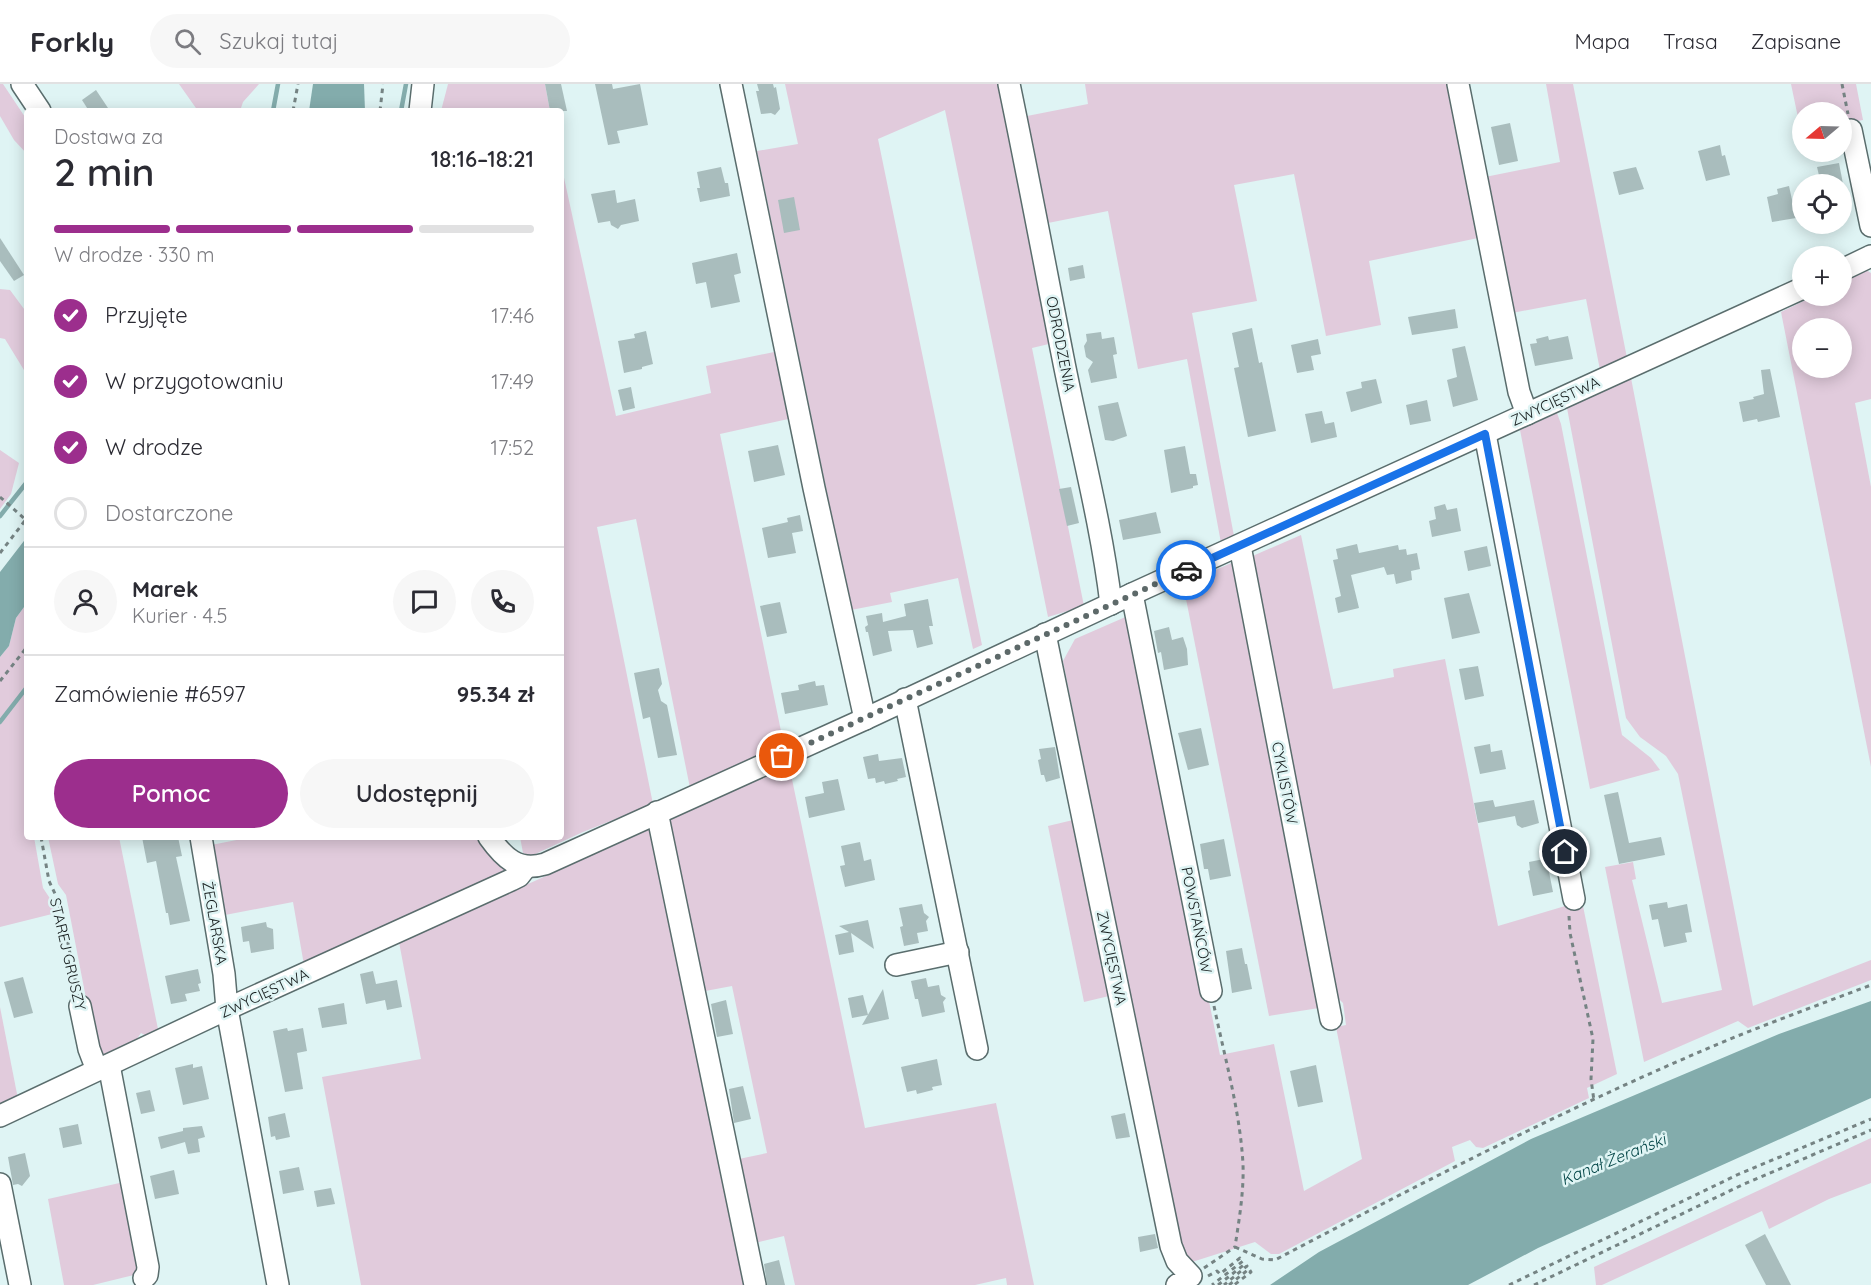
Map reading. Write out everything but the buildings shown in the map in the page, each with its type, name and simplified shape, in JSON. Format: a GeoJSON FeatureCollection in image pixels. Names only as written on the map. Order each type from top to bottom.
{"type":"FeatureCollection","features":[{"type":"Feature","properties":{"kind":"street"},"geometry":{"type":"LineString","coordinates":[[22,84],[38,108]]}},
{"type":"Feature","properties":{"kind":"street"},"geometry":{"type":"LineString","coordinates":[[420,108],[423,84]]}},
{"type":"Feature","properties":{"kind":"street"},"geometry":{"type":"LineString","coordinates":[[731,84],[814,488],[865,719]]}},
{"type":"Feature","properties":{"kind":"street","name":"ODRODZENIA"},"geometry":{"type":"LineString","coordinates":[[1009,84],[1063,357],[1100,525],[1111,604]]}},
{"type":"Feature","properties":{"kind":"street"},"geometry":{"type":"LineString","coordinates":[[1458,84],[1519,392],[1527,414]]}},
{"type":"Feature","properties":{"kind":"street"},"geometry":{"type":"LineString","coordinates":[[1852,135],[1871,226]]}},
{"type":"Feature","properties":{"kind":"street"},"geometry":{"type":"LineString","coordinates":[[1852,265],[1871,256]]}},
{"type":"Feature","properties":{"kind":"street","name":"ZWYCIĘSTWA"},"geometry":{"type":"LineString","coordinates":[[0,1116],[511,880],[519,876],[526,867],[545,864],[865,719],[1132,594],[1792,293]]}},
{"type":"Feature","properties":{"kind":"street"},"geometry":{"type":"LineString","coordinates":[[1485,434],[1574,899]]}},
{"type":"Feature","properties":{"kind":"street","name":"CYKLISTÓW"},"geometry":{"type":"LineString","coordinates":[[1240,546],[1330,1019]]}},
{"type":"Feature","properties":{"kind":"street","name":"POWSTAŃCÓW"},"geometry":{"type":"LineString","coordinates":[[1132,594],[1211,991]]}},
{"type":"Feature","properties":{"kind":"street","name":"ZWYCIĘSTWA"},"geometry":{"type":"LineString","coordinates":[[1045,634],[1171,1246],[1177,1261],[1191,1280]]}},
{"type":"Feature","properties":{"kind":"street"},"geometry":{"type":"LineString","coordinates":[[905,699],[977,1049]]}},
{"type":"Feature","properties":{"kind":"street"},"geometry":{"type":"LineString","coordinates":[[657,812],[755,1285]]}},
{"type":"Feature","properties":{"kind":"street","name":"ŻEGLARSKA"},"geometry":{"type":"LineString","coordinates":[[202,840],[228,1009],[278,1285]]}},
{"type":"Feature","properties":{"kind":"street"},"geometry":{"type":"LineString","coordinates":[[491,840],[502,854],[515,864],[526,867]]}},
{"type":"Feature","properties":{"kind":"street"},"geometry":{"type":"LineString","coordinates":[[896,966],[958,952]]}},
{"type":"Feature","properties":{"kind":"street","name":"STAREJ GRUSZY"},"geometry":{"type":"LineString","coordinates":[[80,1006],[89,1049],[103,1068],[148,1267],[144,1278]]}},
{"type":"Feature","properties":{"kind":"street"},"geometry":{"type":"LineString","coordinates":[[0,1184],[20,1285]]}},
{"type":"Feature","properties":{"kind":"path"},"geometry":{"type":"LineString","coordinates":[[294,108],[298,84]]}},
{"type":"Feature","properties":{"kind":"path"},"geometry":{"type":"LineString","coordinates":[[380,108],[383,84]]}},
{"type":"Feature","properties":{"kind":"path"},"geometry":{"type":"LineString","coordinates":[[1842,84],[1846,102]]}},
{"type":"Feature","properties":{"kind":"path"},"geometry":{"type":"LineString","coordinates":[[0,497],[24,518]]}},
{"type":"Feature","properties":{"kind":"path"},"geometry":{"type":"LineString","coordinates":[[0,552],[24,522]]}},
{"type":"Feature","properties":{"kind":"path"},"geometry":{"type":"LineString","coordinates":[[0,681],[24,651]]}},
{"type":"Feature","properties":{"kind":"path","name":"STAREJ GRUSZY"},"geometry":{"type":"LineString","coordinates":[[41,840],[49,881],[57,898],[68,940],[80,1006]]}},
{"type":"Feature","properties":{"kind":"path"},"geometry":{"type":"LineString","coordinates":[[1574,899],[1569,915],[1569,933],[1593,1039],[1591,1079],[1594,1101]]}},
{"type":"Feature","properties":{"kind":"path"},"geometry":{"type":"LineString","coordinates":[[1191,1280],[1235,1247],[1262,1259],[1275,1260],[1367,1212],[1679,1061],[1871,985]]}},
{"type":"Feature","properties":{"kind":"path","name":"POWSTAŃCÓW"},"geometry":{"type":"LineString","coordinates":[[1211,991],[1234,1093],[1240,1131],[1243,1166],[1241,1209],[1235,1247]]}},
{"type":"Feature","properties":{"kind":"path"},"geometry":{"type":"LineString","coordinates":[[1509,1285],[1739,1174],[1871,1119]]}},
{"type":"Feature","properties":{"kind":"path"},"geometry":{"type":"LineString","coordinates":[[1534,1285],[1742,1185],[1871,1130]]}},
{"type":"Feature","properties":{"kind":"path"},"geometry":{"type":"LineString","coordinates":[[1191,1280],[1217,1271],[1220,1274],[1240,1258],[1243,1261],[1212,1285]]}},
{"type":"Feature","properties":{"kind":"path"},"geometry":{"type":"LineString","coordinates":[[1218,1285],[1245,1264],[1247,1266],[1224,1285]]}},
{"type":"Feature","properties":{"kind":"path"},"geometry":{"type":"LineString","coordinates":[[1229,1285],[1249,1269],[1251,1272],[1234,1285]]}},
{"type":"Feature","properties":{"kind":"shaded area"},"geometry":{"type":"Polygon","coordinates":[[[0,84],[3,84],[24,116],[24,151],[14,140],[0,116],[0,84]]]}},
{"type":"Feature","properties":{"kind":"shaded area"},"geometry":{"type":"Polygon","coordinates":[[[179,84],[259,84],[243,102],[241,108],[196,108],[179,84]]]}},
{"type":"Feature","properties":{"kind":"shaded area"},"geometry":{"type":"Polygon","coordinates":[[[448,84],[545,84],[549,108],[442,108],[448,84]]]}},
{"type":"Feature","properties":{"kind":"shaded area"},"geometry":{"type":"Polygon","coordinates":[[[785,84],[1000,84],[1053,343],[1032,348],[1084,606],[1048,617],[945,110],[878,139],[982,645],[973,649],[958,578],[890,593],[892,602],[851,610],[757,151],[798,144],[785,84]]]}},
{"type":"Feature","properties":{"kind":"shaded area"},"geometry":{"type":"Polygon","coordinates":[[[1085,84],[1448,84],[1478,238],[1369,261],[1381,325],[1326,336],[1294,174],[1234,185],[1257,301],[1192,313],[1234,536],[1221,543],[1187,359],[1138,369],[1108,211],[1048,223],[1027,116],[1088,104],[1085,84]]]}},
{"type":"Feature","properties":{"kind":"shaded area"},"geometry":{"type":"Polygon","coordinates":[[[1546,84],[1573,84],[1627,358],[1600,370],[1586,299],[1512,313],[1485,177],[1560,162],[1546,84]]]}},
{"type":"Feature","properties":{"kind":"shaded area"},"geometry":{"type":"Polygon","coordinates":[[[1791,84],[1856,84],[1863,120],[1852,122],[1852,102],[1795,102],[1791,84]]]}},
{"type":"Feature","properties":{"kind":"shaded area"},"geometry":{"type":"Polygon","coordinates":[[[564,178],[616,416],[711,393],[706,366],[779,351],[793,418],[720,434],[782,736],[776,747],[690,788],[636,519],[597,527],[653,804],[531,856],[523,853],[521,840],[564,840],[564,178]]]}},
{"type":"Feature","properties":{"kind":"shaded area"},"geometry":{"type":"Polygon","coordinates":[[[1866,270],[1871,273],[1871,399],[1855,403],[1871,487],[1871,767],[1794,378],[1852,378],[1852,318],[1792,318],[1792,368],[1781,312],[1793,306],[1852,306],[1852,277],[1866,270]]]}},
{"type":"Feature","properties":{"kind":"shaded area"},"geometry":{"type":"Polygon","coordinates":[[[0,289],[10,290],[24,309],[24,370],[5,339],[0,338],[0,289]]]}},
{"type":"Feature","properties":{"kind":"shaded area"},"geometry":{"type":"Polygon","coordinates":[[[1631,378],[1753,1006],[1871,960],[1871,980],[1748,1028],[1738,1021],[1644,1062],[1605,867],[1633,862],[1636,879],[1632,880],[1662,1003],[1722,990],[1678,774],[1666,756],[1640,737],[1626,718],[1567,408],[1631,378]]]}},
{"type":"Feature","properties":{"kind":"shaded area"},"geometry":{"type":"Polygon","coordinates":[[[1557,413],[1622,735],[1651,758],[1660,770],[1590,789],[1520,430],[1557,413]]]}},
{"type":"Feature","properties":{"kind":"shaded area"},"geometry":{"type":"Polygon","coordinates":[[[0,450],[19,463],[11,494],[0,509],[0,450]]]}},
{"type":"Feature","properties":{"kind":"shaded area"},"geometry":{"type":"Polygon","coordinates":[[[1301,535],[1333,689],[1394,677],[1393,669],[1445,659],[1498,926],[1582,901],[1617,1074],[1587,1088],[1589,1098],[1483,1148],[1476,1147],[1470,1140],[1452,1147],[1455,1161],[1279,1254],[1271,1254],[1255,1242],[1192,1262],[1180,1247],[1063,661],[1075,639],[1130,615],[1220,1055],[1274,1044],[1304,1191],[1362,1159],[1336,1027],[1346,1025],[1343,1003],[1337,997],[1248,558],[1301,535]]]}},
{"type":"Feature","properties":{"kind":"shaded area"},"geometry":{"type":"Polygon","coordinates":[[[1236,561],[1319,1008],[1269,1016],[1183,584],[1236,561]]]}},
{"type":"Feature","properties":{"kind":"shaded area"},"geometry":{"type":"Polygon","coordinates":[[[24,607],[24,840],[35,840],[43,888],[53,903],[56,913],[0,927],[0,657],[9,646],[16,618],[24,607]]]}},
{"type":"Feature","properties":{"kind":"shaded area"},"geometry":{"type":"Polygon","coordinates":[[[789,765],[865,1128],[996,1103],[1034,1285],[1007,1285],[1006,1278],[975,1285],[795,1285],[784,1236],[751,1244],[734,1160],[767,1153],[732,986],[700,992],[666,822],[789,765]]]}},
{"type":"Feature","properties":{"kind":"shaded area"},"geometry":{"type":"Polygon","coordinates":[[[1073,820],[1109,996],[1084,1002],[1048,826],[1073,820]]]}},
{"type":"Feature","properties":{"kind":"shaded area"},"geometry":{"type":"Polygon","coordinates":[[[655,827],[750,1285],[361,1285],[322,1077],[421,1059],[399,942],[655,827]]]}},
{"type":"Feature","properties":{"kind":"shaded area"},"geometry":{"type":"Polygon","coordinates":[[[49,840],[120,840],[159,1034],[148,1037],[141,1033],[134,1043],[104,1058],[97,1055],[66,895],[58,884],[49,840]]]}},
{"type":"Feature","properties":{"kind":"shaded area"},"geometry":{"type":"Polygon","coordinates":[[[237,840],[485,840],[507,872],[304,965],[293,902],[225,915],[211,845],[237,840]]]}},
{"type":"Feature","properties":{"kind":"shaded area"},"geometry":{"type":"Polygon","coordinates":[[[0,1007],[18,1099],[0,1108],[0,1007]]]}},
{"type":"Feature","properties":{"kind":"shaded area"},"geometry":{"type":"Polygon","coordinates":[[[1871,1138],[1871,1183],[1829,1199],[1769,1229],[1762,1211],[1602,1285],[1596,1285],[1594,1267],[1871,1138]]]}},
{"type":"Feature","properties":{"kind":"shaded area"},"geometry":{"type":"Polygon","coordinates":[[[124,1182],[142,1273],[93,1285],[64,1285],[48,1199],[124,1182]]]}},
{"type":"Feature","properties":{"kind":"water"},"geometry":{"type":"Polygon","coordinates":[[[313,84],[364,84],[365,108],[309,108],[313,84]]]}},
{"type":"Feature","properties":{"kind":"water"},"geometry":{"type":"Polygon","coordinates":[[[24,541],[24,607],[16,618],[9,646],[0,657],[0,572],[24,541]]]}},
{"type":"Feature","properties":{"kind":"water","name":"Kanał Żerański"},"geometry":{"type":"Polygon","coordinates":[[[1871,1001],[1871,1098],[1538,1248],[1468,1285],[1270,1285],[1319,1252],[1531,1139],[1779,1034],[1871,1001]]]}},
{"type":"Feature","properties":{"kind":"waterway"},"geometry":{"type":"LineString","coordinates":[[274,108],[278,84]]}},
{"type":"Feature","properties":{"kind":"waterway"},"geometry":{"type":"LineString","coordinates":[[402,108],[406,84]]}},
{"type":"Feature","properties":{"kind":"waterway"},"geometry":{"type":"LineString","coordinates":[[0,516],[24,486]]}},
{"type":"Feature","properties":{"kind":"waterway"},"geometry":{"type":"LineString","coordinates":[[0,722],[24,691]]}},
{"type":"Feature","properties":{"kind":"way so far"},"geometry":{"type":"LineString","coordinates":[[782,756],[1186,570]]}},
{"type":"Feature","properties":{"kind":"route"},"geometry":{"type":"LineString","coordinates":[[1186,570],[1485,434],[1565,852]]}}]}
